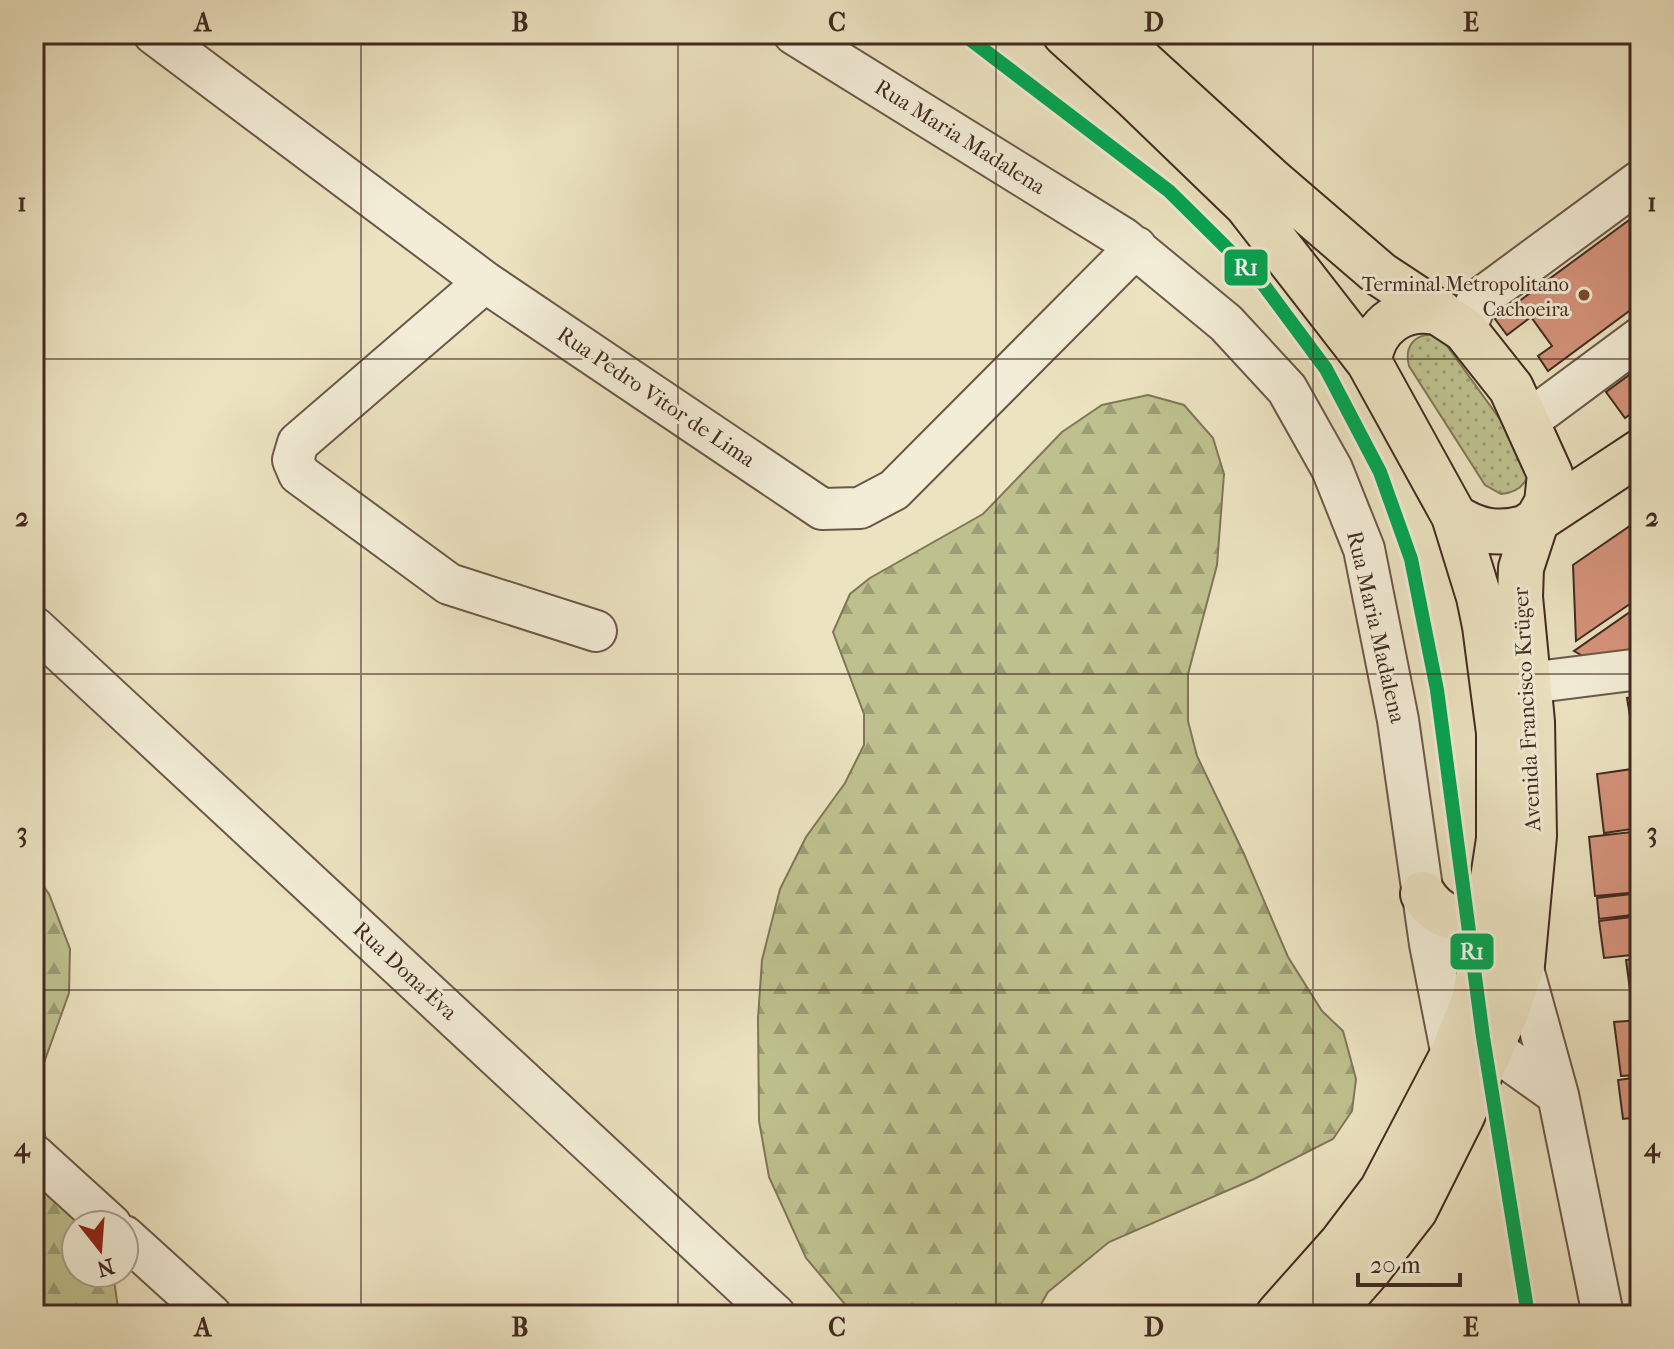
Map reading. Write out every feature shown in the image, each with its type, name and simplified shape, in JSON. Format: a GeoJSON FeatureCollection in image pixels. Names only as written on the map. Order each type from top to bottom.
{"type":"FeatureCollection","features":[{"type":"Feature","properties":{"kind":"main road","name":"Avenida Francisco Krüger"},"geometry":{"type":"LineString","coordinates":[[1065,34],[1120,47],[1380,274],[1453,322],[1511,388],[1548,467],[1550,489],[1547,503],[1536,522],[1521,568],[1511,684],[1499,733],[1499,839],[1471,1041]]}},
{"type":"Feature","properties":{"kind":"main road","name":"Avenida Francisco Krüger"},"geometry":{"type":"LineString","coordinates":[[1120,47],[1369,362],[1454,516],[1511,684],[1534,836],[1522,965],[1471,1041]]}},
{"type":"Feature","properties":{"kind":"main road"},"geometry":{"type":"LineString","coordinates":[[1369,362],[1376,336],[1389,322],[1414,311],[1453,322]]}},
{"type":"Feature","properties":{"kind":"main road"},"geometry":{"type":"LineString","coordinates":[[1454,516],[1470,526],[1507,532],[1536,522],[1632,458]]}},
{"type":"Feature","properties":{"kind":"main road"},"geometry":{"type":"LineString","coordinates":[[1548,467],[1632,458]]}},
{"type":"Feature","properties":{"kind":"main road"},"geometry":{"type":"LineString","coordinates":[[1423,894],[1430,905],[1453,918],[1477,917],[1489,910]]}},
{"type":"Feature","properties":{"kind":"main road"},"geometry":{"type":"LineString","coordinates":[[1278,1315],[1341,1244],[1382,1190],[1471,1041]]}},
{"type":"Feature","properties":{"kind":"main road"},"geometry":{"type":"LineString","coordinates":[[1329,1315],[1415,1210],[1462,1116],[1471,1041]]}},
{"type":"Feature","properties":{"kind":"street","name":"Rua Pedro Vitor de Lima"},"geometry":{"type":"LineString","coordinates":[[154,34],[485,282],[822,509],[860,508],[894,490],[1136,247]]}},
{"type":"Feature","properties":{"kind":"street","name":"Rua Maria Madalena"},"geometry":{"type":"LineString","coordinates":[[794,34],[1136,247],[1226,323],[1287,389],[1332,469],[1364,549],[1398,720],[1430,944],[1471,1041]]}},
{"type":"Feature","properties":{"kind":"street"},"geometry":{"type":"LineString","coordinates":[[1453,322],[1640,181]]}},
{"type":"Feature","properties":{"kind":"street"},"geometry":{"type":"LineString","coordinates":[[485,282],[298,443],[293,460],[299,474],[449,584],[596,631]]}},
{"type":"Feature","properties":{"kind":"street"},"geometry":{"type":"LineString","coordinates":[[1528,421],[1640,338]]}},
{"type":"Feature","properties":{"kind":"street","name":"Rua Dona Eva"},"geometry":{"type":"LineString","coordinates":[[34,627],[775,1315]]}},
{"type":"Feature","properties":{"kind":"street"},"geometry":{"type":"LineString","coordinates":[[1511,684],[1640,669]]}},
{"type":"Feature","properties":{"kind":"street"},"geometry":{"type":"LineString","coordinates":[[1522,965],[1558,1095],[1603,1315]]}},
{"type":"Feature","properties":{"kind":"street"},"geometry":{"type":"LineString","coordinates":[[1471,1041],[1558,1095]]}},
{"type":"Feature","properties":{"kind":"street"},"geometry":{"type":"LineString","coordinates":[[34,1155],[93,1209]]}},
{"type":"Feature","properties":{"kind":"street"},"geometry":{"type":"LineString","coordinates":[[140,1251],[211,1315]]}},
{"type":"Feature","properties":{"kind":"green space"},"geometry":{"type":"Polygon","coordinates":[[[1435,335],[1442,339],[1528,458],[1527,478],[1515,490],[1501,494],[1485,485],[1409,366],[1408,353],[1412,343],[1421,336],[1435,335]]]}},
{"type":"Feature","properties":{"kind":"green space"},"geometry":{"type":"Polygon","coordinates":[[[1148,395],[1184,405],[1213,438],[1224,474],[1217,565],[1188,674],[1188,721],[1197,756],[1288,957],[1322,1011],[1343,1031],[1356,1079],[1352,1111],[1333,1139],[1254,1179],[1109,1242],[1048,1292],[1035,1315],[854,1315],[806,1258],[769,1177],[759,1121],[758,1018],[762,960],[780,889],[806,837],[845,783],[864,745],[864,714],[833,632],[850,594],[870,578],[983,514],[1062,432],[1102,405],[1148,395]]]}},
{"type":"Feature","properties":{"kind":"green space"},"geometry":{"type":"Polygon","coordinates":[[[34,873],[49,894],[70,949],[69,993],[36,1085],[47,1147],[84,1209],[60,1209],[60,1289],[115,1289],[119,1315],[34,1315],[34,873]]]}},
{"type":"Feature","properties":{"kind":"building","name":"Terminal Metropolitano Cachoeira"},"geometry":{"type":"Polygon","coordinates":[[[1640,212],[1640,303],[1548,371],[1538,356],[1552,346],[1531,317],[1507,335],[1495,319],[1640,212]]]}},
{"type":"Feature","properties":{"kind":"building"},"geometry":{"type":"Polygon","coordinates":[[[1640,367],[1640,407],[1625,418],[1606,392],[1640,367]]]}},
{"type":"Feature","properties":{"kind":"building"},"geometry":{"type":"Polygon","coordinates":[[[1640,519],[1640,597],[1576,641],[1573,565],[1640,519]]]}},
{"type":"Feature","properties":{"kind":"building"},"geometry":{"type":"Polygon","coordinates":[[[1640,605],[1640,643],[1604,668],[1574,651],[1640,605]]]}},
{"type":"Feature","properties":{"kind":"building"},"geometry":{"type":"Polygon","coordinates":[[[1640,697],[1640,765],[1638,765],[1627,698],[1640,697]]]}},
{"type":"Feature","properties":{"kind":"building"},"geometry":{"type":"Polygon","coordinates":[[[1640,768],[1640,823],[1634,769],[1640,768]]]}},
{"type":"Feature","properties":{"kind":"building"},"geometry":{"type":"Polygon","coordinates":[[[1632,769],[1639,828],[1604,833],[1597,774],[1632,769]]]}},
{"type":"Feature","properties":{"kind":"building"},"geometry":{"type":"Polygon","coordinates":[[[1640,831],[1640,892],[1595,896],[1589,837],[1640,831]]]}},
{"type":"Feature","properties":{"kind":"building"},"geometry":{"type":"Polygon","coordinates":[[[1640,893],[1640,914],[1599,919],[1597,898],[1640,893]]]}},
{"type":"Feature","properties":{"kind":"building"},"geometry":{"type":"Polygon","coordinates":[[[1640,916],[1640,954],[1604,958],[1599,921],[1640,916]]]}},
{"type":"Feature","properties":{"kind":"building"},"geometry":{"type":"Polygon","coordinates":[[[1640,958],[1640,1018],[1634,1019],[1626,960],[1640,958]]]}},
{"type":"Feature","properties":{"kind":"building"},"geometry":{"type":"Polygon","coordinates":[[[1640,1020],[1640,1075],[1621,1076],[1614,1022],[1640,1020]]]}},
{"type":"Feature","properties":{"kind":"building"},"geometry":{"type":"Polygon","coordinates":[[[1640,1077],[1640,1117],[1623,1119],[1618,1080],[1640,1077]]]}},
{"type":"Feature","properties":{"kind":"building"},"geometry":{"type":"Polygon","coordinates":[[[1640,1139],[1640,1187],[1634,1140],[1640,1139]]]}},
{"type":"Feature","properties":{"kind":"building"},"geometry":{"type":"Polygon","coordinates":[[[1640,1201],[1640,1257],[1631,1202],[1640,1201]]]}},
{"type":"Feature","properties":{"kind":"transit line","name":"R1"},"geometry":{"type":"LineString","coordinates":[[963,34],[1169,191],[1263,284],[1326,369],[1380,472],[1411,559],[1437,690],[1483,1037],[1528,1315]]}},
{"type":"Feature","properties":{"kind":"place","name":"Terminal Metropolitano Cachoeira"},"geometry":{"type":"Point","coordinates":[1584,295]}}]}
